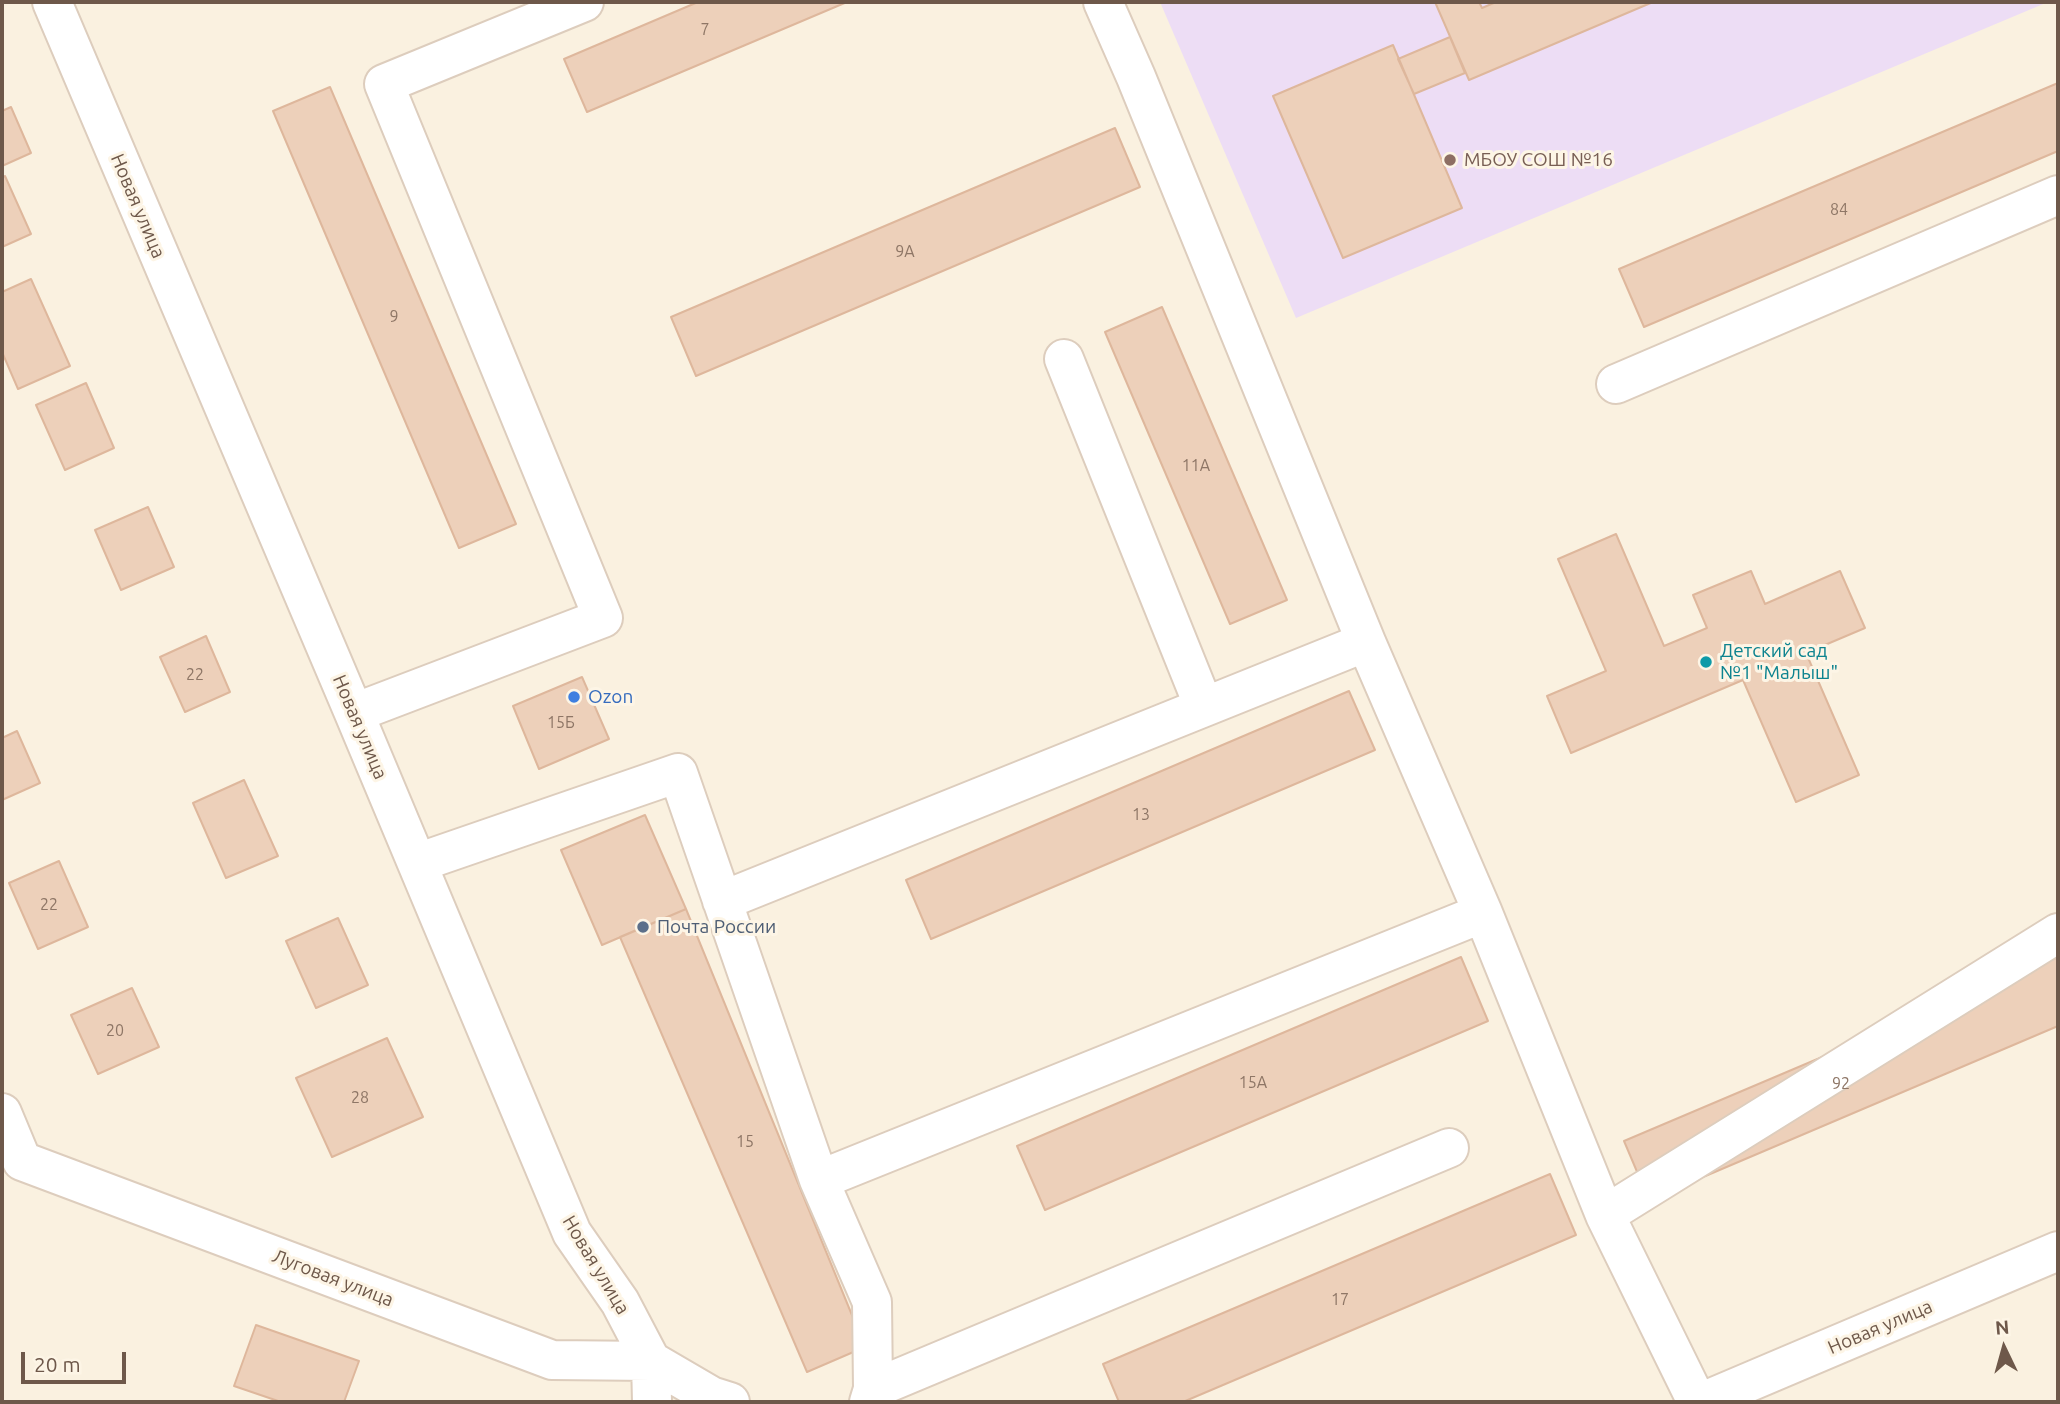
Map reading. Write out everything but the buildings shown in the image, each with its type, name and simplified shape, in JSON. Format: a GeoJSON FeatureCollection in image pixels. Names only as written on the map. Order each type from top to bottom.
{"type":"FeatureCollection","features":[{"type":"Feature","properties":{"kind":"street","name":"Новая улица"},"geometry":{"type":"LineString","coordinates":[[52,2],[572,1233],[620,1302],[650,1361]]}},
{"type":"Feature","properties":{"kind":"street"},"geometry":{"type":"LineString","coordinates":[[354,713],[603,618],[384,84],[584,2]]}},
{"type":"Feature","properties":{"kind":"street"},"geometry":{"type":"LineString","coordinates":[[1103,2],[1366,642],[1483,913],[1605,1215],[1699,1402]]}},
{"type":"Feature","properties":{"kind":"street"},"geometry":{"type":"LineString","coordinates":[[1616,384],[2058,195]]}},
{"type":"Feature","properties":{"kind":"street"},"geometry":{"type":"LineString","coordinates":[[1064,359],[1204,707]]}},
{"type":"Feature","properties":{"kind":"street"},"geometry":{"type":"LineString","coordinates":[[722,901],[1366,642]]}},
{"type":"Feature","properties":{"kind":"street"},"geometry":{"type":"LineString","coordinates":[[417,863],[678,774],[819,1180],[872,1302],[871,1395],[1449,1148]]}},
{"type":"Feature","properties":{"kind":"street"},"geometry":{"type":"LineString","coordinates":[[819,1180],[1483,913]]}},
{"type":"Feature","properties":{"kind":"street"},"geometry":{"type":"LineString","coordinates":[[1605,1215],[2058,933]]}},
{"type":"Feature","properties":{"kind":"street","name":"Луговая улица"},"geometry":{"type":"LineString","coordinates":[[2,1113],[12,1164],[552,1360],[650,1361]]}},
{"type":"Feature","properties":{"kind":"street","name":"Новая улица"},"geometry":{"type":"LineString","coordinates":[[1699,1402],[2058,1251]]}},
{"type":"Feature","properties":{"kind":"street"},"geometry":{"type":"LineString","coordinates":[[650,1361],[652,1402]]}},
{"type":"Feature","properties":{"kind":"street"},"geometry":{"type":"LineString","coordinates":[[650,1361],[711,1396],[730,1402]]}},
{"type":"Feature","properties":{"kind":"shaded area","name":"МБОУ СОШ №16"},"geometry":{"type":"Polygon","coordinates":[[[1160,2],[2048,2],[1296,318],[1160,2]]]}},
{"type":"Feature","properties":{"kind":"place","name":"МБОУ СОШ №16"},"geometry":{"type":"Point","coordinates":[1450,160]}},
{"type":"Feature","properties":{"kind":"place","name":"Детский сад №1 \"Малыш\""},"geometry":{"type":"Point","coordinates":[1706,662]}},
{"type":"Feature","properties":{"kind":"place","name":"Ozon"},"geometry":{"type":"Point","coordinates":[574,697]}},
{"type":"Feature","properties":{"kind":"place","name":"Почта России"},"geometry":{"type":"Point","coordinates":[643,927]}}]}
